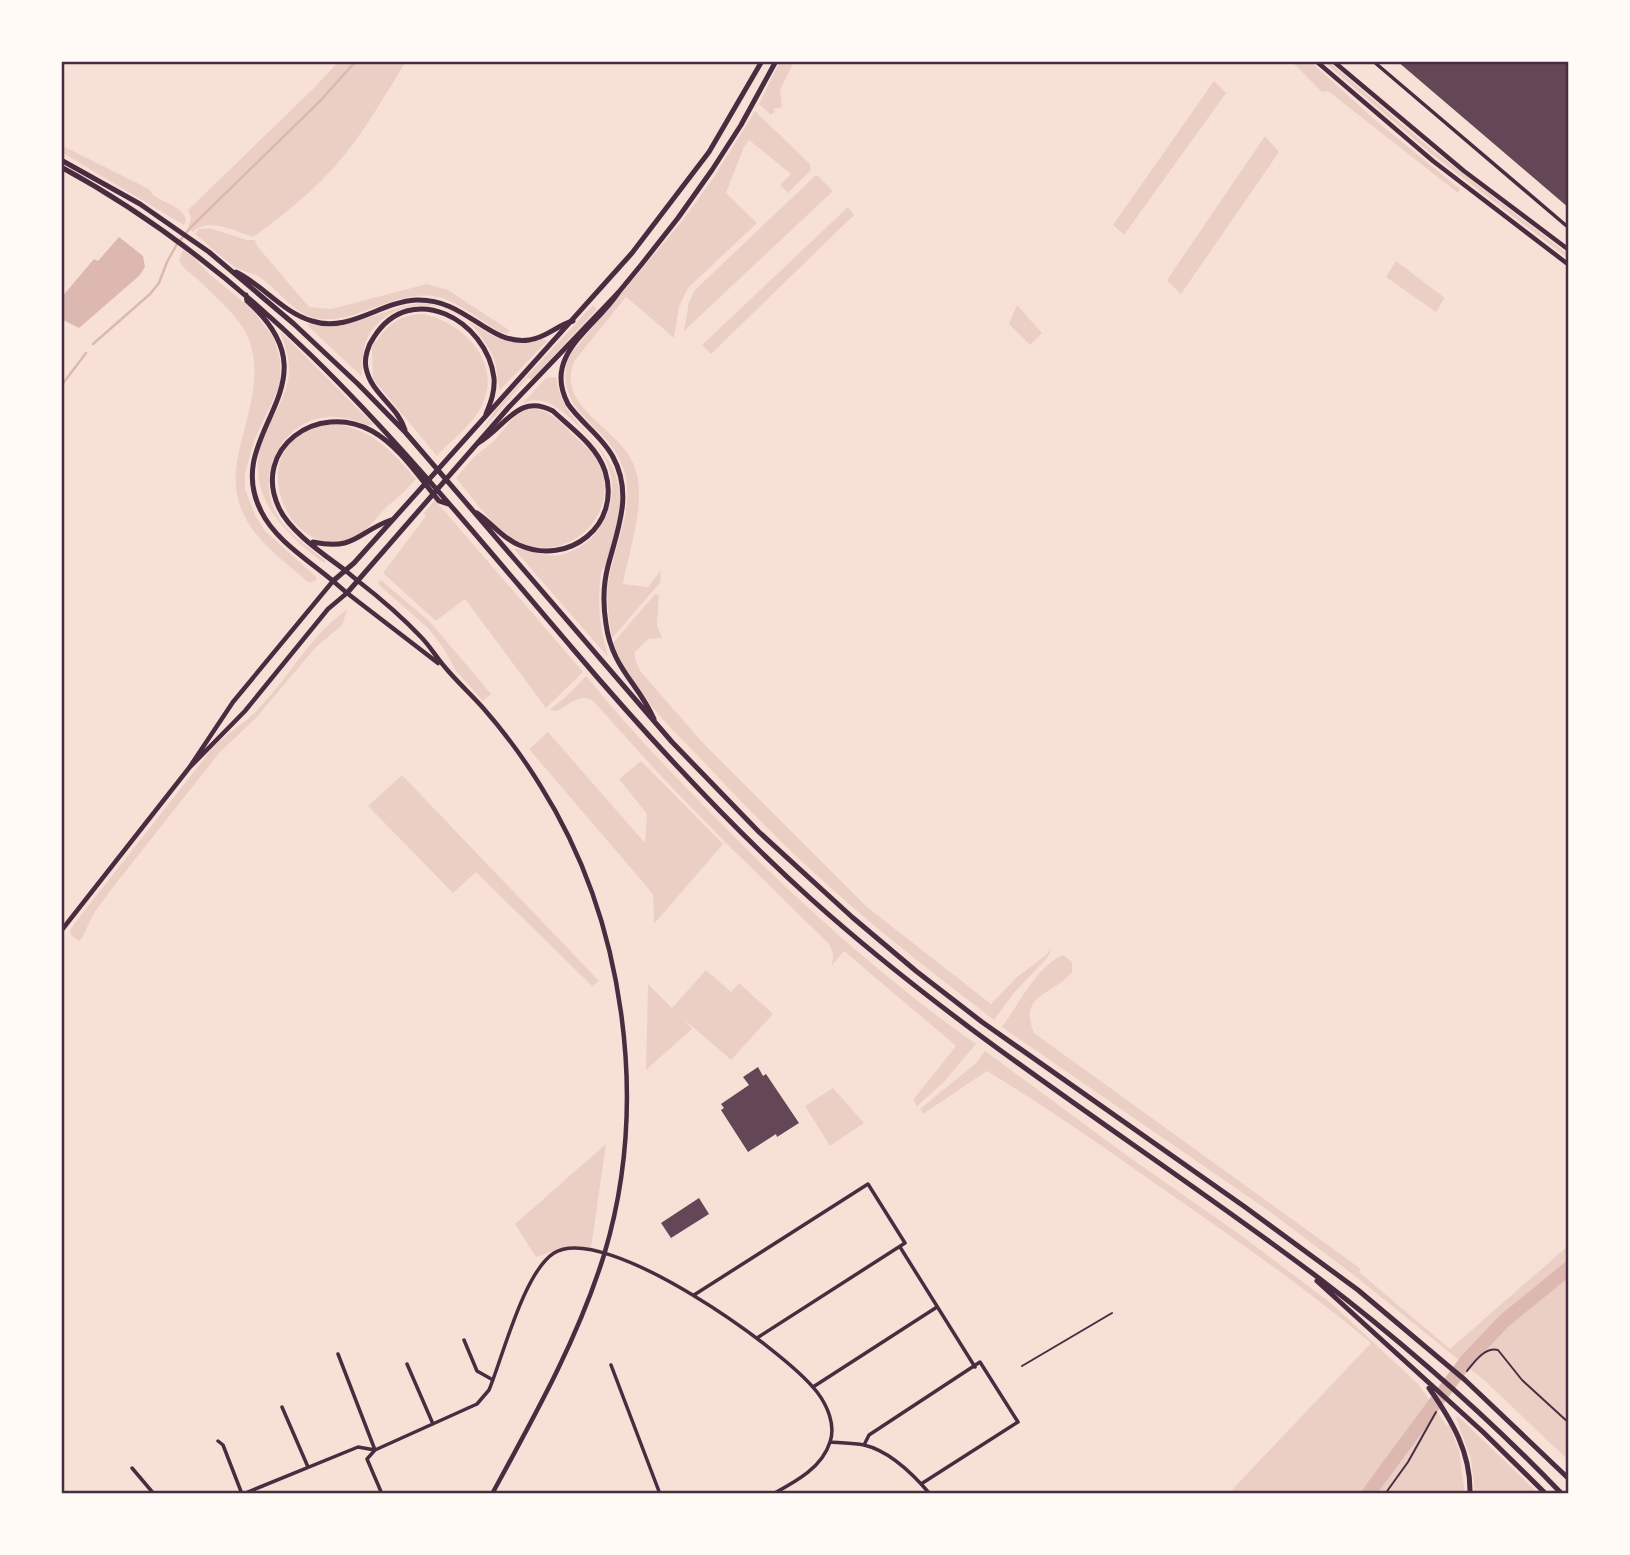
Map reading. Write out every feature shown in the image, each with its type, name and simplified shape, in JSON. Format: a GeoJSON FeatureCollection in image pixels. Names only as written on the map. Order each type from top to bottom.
{"type":"FeatureCollection","features":[{"type":"Feature","properties":{"kind":"main road"},"geometry":{"type":"LineString","coordinates":[[61,931],[188,768],[233,702],[333,581],[346,571],[632,253],[709,152],[762,61]]}},
{"type":"Feature","properties":{"kind":"main road"},"geometry":{"type":"LineString","coordinates":[[657,725],[649,706],[621,668],[606,628],[605,579],[623,513],[623,484],[620,472],[608,449],[568,404],[563,396],[559,376],[565,355],[678,218],[712,170],[741,125],[776,61]]}},
{"type":"Feature","properties":{"kind":"main road"},"geometry":{"type":"LineString","coordinates":[[1316,61],[1433,162],[1569,265]]}},
{"type":"Feature","properties":{"kind":"main road"},"geometry":{"type":"LineString","coordinates":[[1333,61],[1444,155],[1569,250]]}},
{"type":"Feature","properties":{"kind":"main road"},"geometry":{"type":"LineString","coordinates":[[61,160],[117,190],[172,225],[233,271],[320,348],[406,433],[657,725],[770,842],[846,913],[911,967],[1028,1055],[1280,1231],[1369,1299],[1477,1391],[1569,1479]]}},
{"type":"Feature","properties":{"kind":"main road"},"geometry":{"type":"LineString","coordinates":[[61,167],[167,231],[246,295],[311,354],[375,419],[677,766],[755,846],[827,913],[912,985],[1001,1053],[1297,1262],[1430,1368],[1562,1494]]}},
{"type":"Feature","properties":{"kind":"main road"},"geometry":{"type":"LineString","coordinates":[[233,271],[244,276],[294,313],[324,324],[347,322],[395,305],[424,300],[457,309],[489,330],[514,341],[542,337],[562,324],[573,321]]}},
{"type":"Feature","properties":{"kind":"main road"},"geometry":{"type":"LineString","coordinates":[[188,768],[245,711],[328,609],[347,593],[419,508],[618,293]]}},
{"type":"Feature","properties":{"kind":"main road"},"geometry":{"type":"LineString","coordinates":[[246,295],[247,301],[274,330],[284,354],[285,367],[282,391],[258,445],[252,475],[259,508],[273,530],[347,593],[445,667]]}},
{"type":"Feature","properties":{"kind":"main road"},"geometry":{"type":"LineString","coordinates":[[406,433],[402,420],[375,389],[366,366],[370,343],[378,330],[392,316],[406,311],[422,309],[449,316],[478,339],[490,362],[494,380],[493,396],[486,414]]}},
{"type":"Feature","properties":{"kind":"main road"},"geometry":{"type":"LineString","coordinates":[[470,509],[518,545],[531,550],[554,551],[570,548],[585,539],[600,520],[608,495],[605,471],[593,450],[546,407],[537,405],[520,408],[490,436],[478,443]]}},
{"type":"Feature","properties":{"kind":"main road"},"geometry":{"type":"LineString","coordinates":[[451,506],[439,501],[390,444],[362,426],[333,420],[316,424],[288,443],[276,463],[274,493],[281,512],[309,541],[422,638],[484,709],[516,750],[552,804],[577,855],[602,924],[619,997],[625,1059],[624,1126],[616,1200],[604,1253],[586,1305],[560,1364],[492,1494]]}},
{"type":"Feature","properties":{"kind":"main road"},"geometry":{"type":"LineString","coordinates":[[309,541],[345,544],[391,520]]}},
{"type":"Feature","properties":{"kind":"main road"},"geometry":{"type":"LineString","coordinates":[[1297,1262],[1460,1411],[1546,1494]]}},
{"type":"Feature","properties":{"kind":"main road"},"geometry":{"type":"LineString","coordinates":[[1424,1380],[1452,1421],[1465,1455],[1470,1494]]}},
{"type":"Feature","properties":{"kind":"street"},"geometry":{"type":"LineString","coordinates":[[1373,61],[1569,228]]}},
{"type":"Feature","properties":{"kind":"street"},"geometry":{"type":"LineString","coordinates":[[694,1295],[868,1184],[905,1243],[757,1338]]}},
{"type":"Feature","properties":{"kind":"street"},"geometry":{"type":"LineString","coordinates":[[900,1247],[975,1367]]}},
{"type":"Feature","properties":{"kind":"street"},"geometry":{"type":"LineString","coordinates":[[382,1494],[367,1459],[375,1450],[478,1404],[485,1397],[529,1282],[540,1265],[552,1253],[563,1248],[583,1248],[604,1253],[663,1278],[694,1295],[757,1338],[813,1387],[831,1422],[831,1442],[811,1470],[773,1494]]}},
{"type":"Feature","properties":{"kind":"street"},"geometry":{"type":"LineString","coordinates":[[813,1387],[937,1307]]}},
{"type":"Feature","properties":{"kind":"street"},"geometry":{"type":"LineString","coordinates":[[464,1340],[477,1371],[493,1380]]}},
{"type":"Feature","properties":{"kind":"street"},"geometry":{"type":"LineString","coordinates":[[338,1354],[375,1450]]}},
{"type":"Feature","properties":{"kind":"street"},"geometry":{"type":"LineString","coordinates":[[864,1445],[869,1435],[980,1362],[1018,1422],[921,1484]]}},
{"type":"Feature","properties":{"kind":"street"},"geometry":{"type":"LineString","coordinates":[[407,1364],[433,1424]]}},
{"type":"Feature","properties":{"kind":"street"},"geometry":{"type":"LineString","coordinates":[[611,1365],[660,1494]]}},
{"type":"Feature","properties":{"kind":"street"},"geometry":{"type":"LineString","coordinates":[[282,1407],[308,1466]]}},
{"type":"Feature","properties":{"kind":"street"},"geometry":{"type":"LineString","coordinates":[[218,1441],[223,1445],[242,1494],[358,1447],[375,1450]]}},
{"type":"Feature","properties":{"kind":"street"},"geometry":{"type":"LineString","coordinates":[[831,1442],[864,1445],[890,1457],[930,1494]]}},
{"type":"Feature","properties":{"kind":"street"},"geometry":{"type":"LineString","coordinates":[[132,1468],[154,1494]]}},
{"type":"Feature","properties":{"kind":"path"},"geometry":{"type":"LineString","coordinates":[[1022,1366],[1112,1313]]}},
{"type":"Feature","properties":{"kind":"shaded area"},"geometry":{"type":"Polygon","coordinates":[[[339,61],[406,61],[378,108],[336,165],[303,198],[253,237],[214,225],[193,232],[188,228],[191,218],[188,210],[339,61]]]}},
{"type":"Feature","properties":{"kind":"shaded area"},"geometry":{"type":"Polygon","coordinates":[[[780,61],[794,61],[780,90],[782,107],[773,109],[775,111],[771,115],[759,104],[780,61]]]}},
{"type":"Feature","properties":{"kind":"shaded area"},"geometry":{"type":"Polygon","coordinates":[[[1291,61],[1310,61],[1374,119],[1460,189],[1458,193],[1328,91],[1322,92],[1291,61]]]}},
{"type":"Feature","properties":{"kind":"shaded area"},"geometry":{"type":"Polygon","coordinates":[[[1323,61],[1328,61],[1430,148],[1569,255],[1569,259],[1429,152],[1323,61]]]}},
{"type":"Feature","properties":{"kind":"shaded area"},"geometry":{"type":"Polygon","coordinates":[[[1214,81],[1226,93],[1124,235],[1113,225],[1214,81]]]}},
{"type":"Feature","properties":{"kind":"shaded area"},"geometry":{"type":"Polygon","coordinates":[[[755,111],[810,164],[811,170],[788,193],[780,185],[791,174],[749,140],[726,193],[757,223],[688,288],[679,307],[674,338],[626,297],[575,360],[571,376],[579,403],[624,448],[637,475],[639,506],[623,584],[648,587],[661,570],[660,583],[612,638],[608,586],[624,523],[626,481],[623,467],[615,452],[575,405],[568,392],[565,376],[568,357],[683,220],[712,180],[755,111]]]}},
{"type":"Feature","properties":{"kind":"shaded area"},"geometry":{"type":"Polygon","coordinates":[[[1265,136],[1279,152],[1181,294],[1167,280],[1265,136]]]}},
{"type":"Feature","properties":{"kind":"shaded area"},"geometry":{"type":"Polygon","coordinates":[[[61,145],[149,189],[157,198],[183,213],[186,219],[184,225],[61,152],[61,145]]]}},
{"type":"Feature","properties":{"kind":"shaded area"},"geometry":{"type":"Polygon","coordinates":[[[815,176],[833,191],[684,331],[689,302],[695,290],[815,176]]]}},
{"type":"Feature","properties":{"kind":"shaded area"},"geometry":{"type":"Polygon","coordinates":[[[848,207],[854,215],[711,354],[702,345],[848,207]]]}},
{"type":"Feature","properties":{"kind":"shaded area"},"geometry":{"type":"Polygon","coordinates":[[[209,228],[255,240],[257,246],[309,307],[331,309],[427,284],[448,290],[509,330],[508,334],[500,332],[453,303],[428,296],[395,300],[341,318],[311,317],[295,308],[261,278],[229,263],[195,234],[199,229],[209,228]]]}},
{"type":"Feature","properties":{"kind":"shaded area"},"geometry":{"type":"Polygon","coordinates":[[[119,237],[143,256],[145,267],[139,276],[79,328],[61,319],[61,298],[94,259],[98,261],[119,237]]]}},
{"type":"Feature","properties":{"kind":"shaded area"},"geometry":{"type":"Polygon","coordinates":[[[183,250],[252,309],[274,338],[280,359],[280,385],[254,441],[245,474],[245,489],[255,515],[265,531],[317,580],[309,583],[281,560],[264,543],[243,513],[237,492],[236,471],[254,381],[253,358],[247,335],[238,321],[179,260],[183,250]]]}},
{"type":"Feature","properties":{"kind":"shaded area"},"geometry":{"type":"Polygon","coordinates":[[[1396,261],[1445,298],[1436,312],[1386,277],[1396,261]]]}},
{"type":"Feature","properties":{"kind":"shaded area"},"geometry":{"type":"Polygon","coordinates":[[[420,303],[443,308],[422,305],[408,307],[384,318],[367,339],[361,376],[306,324],[341,326],[420,303]]]}},
{"type":"Feature","properties":{"kind":"shaded area"},"geometry":{"type":"Polygon","coordinates":[[[593,305],[597,309],[532,379],[527,378],[482,431],[496,409],[593,305]]]}},
{"type":"Feature","properties":{"kind":"shaded area"},"geometry":{"type":"Polygon","coordinates":[[[1017,305],[1042,333],[1030,345],[1009,324],[1017,305]]]}},
{"type":"Feature","properties":{"kind":"shaded area"},"geometry":{"type":"Polygon","coordinates":[[[423,314],[439,319],[467,337],[484,363],[488,379],[486,395],[479,411],[470,424],[437,456],[373,379],[374,341],[396,321],[423,314]]]}},
{"type":"Feature","properties":{"kind":"shaded area"},"geometry":{"type":"Polygon","coordinates":[[[466,320],[509,341],[547,341],[500,390],[492,354],[466,320]]]}},
{"type":"Feature","properties":{"kind":"shaded area"},"geometry":{"type":"Polygon","coordinates":[[[280,331],[373,424],[370,426],[334,417],[313,420],[298,427],[286,438],[271,466],[270,498],[276,513],[292,534],[326,561],[324,563],[293,537],[269,508],[258,473],[259,454],[265,433],[288,381],[289,362],[280,331]]]}},
{"type":"Feature","properties":{"kind":"shaded area"},"geometry":{"type":"Polygon","coordinates":[[[556,377],[561,396],[570,412],[613,468],[619,486],[619,515],[614,538],[602,569],[599,592],[601,625],[608,657],[514,549],[554,556],[574,550],[597,532],[610,506],[611,477],[607,463],[588,436],[569,417],[550,404],[537,400],[522,404],[546,378],[556,377]]]}},
{"type":"Feature","properties":{"kind":"shaded area"},"geometry":{"type":"Polygon","coordinates":[[[536,409],[557,419],[588,449],[599,464],[604,483],[603,502],[596,518],[584,532],[569,542],[552,547],[534,547],[506,534],[456,478],[514,417],[524,410],[536,409]]]}},
{"type":"Feature","properties":{"kind":"shaded area"},"geometry":{"type":"Polygon","coordinates":[[[337,424],[372,437],[416,479],[362,533],[350,539],[325,541],[305,532],[289,515],[280,493],[279,469],[287,448],[306,431],[337,424]]]}},
{"type":"Feature","properties":{"kind":"shaded area"},"geometry":{"type":"Polygon","coordinates":[[[435,500],[583,672],[546,708],[465,599],[436,621],[383,573],[435,500]]]}},
{"type":"Feature","properties":{"kind":"shaded area"},"geometry":{"type":"Polygon","coordinates":[[[381,580],[431,623],[491,694],[483,701],[456,671],[429,629],[379,585],[381,580]]]}},
{"type":"Feature","properties":{"kind":"shaded area"},"geometry":{"type":"Polygon","coordinates":[[[655,594],[659,595],[657,625],[662,638],[648,639],[635,652],[641,672],[703,743],[867,907],[991,1004],[1017,977],[1052,948],[1047,958],[1013,994],[994,1020],[883,933],[820,878],[745,806],[640,691],[620,660],[613,643],[655,594]]]}},
{"type":"Feature","properties":{"kind":"shaded area"},"geometry":{"type":"Polygon","coordinates":[[[347,610],[342,625],[315,648],[256,718],[220,752],[94,913],[82,938],[79,941],[71,935],[70,931],[75,923],[211,750],[254,713],[323,630],[347,610]]]}},
{"type":"Feature","properties":{"kind":"shaded area"},"geometry":{"type":"Polygon","coordinates":[[[586,676],[665,766],[776,878],[873,965],[976,1044],[943,1083],[917,1106],[913,1100],[956,1046],[844,951],[832,965],[833,954],[829,944],[725,842],[593,701],[579,699],[557,711],[550,710],[586,676]]]}},
{"type":"Feature","properties":{"kind":"shaded area"},"geometry":{"type":"Polygon","coordinates":[[[548,732],[645,843],[647,814],[619,779],[641,761],[723,844],[654,924],[653,894],[529,749],[548,732]]]}},
{"type":"Feature","properties":{"kind":"shaded area"},"geometry":{"type":"Polygon","coordinates":[[[402,775],[599,981],[592,986],[476,872],[453,893],[368,806],[402,775]]]}},
{"type":"Feature","properties":{"kind":"shaded area"},"geometry":{"type":"Polygon","coordinates":[[[1063,955],[1072,962],[1072,972],[1034,1002],[1030,1020],[1034,1033],[1361,1269],[1359,1272],[1450,1349],[1569,1245],[1569,1461],[1485,1381],[1355,1276],[1269,1211],[1002,1027],[1037,976],[1063,955]]]}},
{"type":"Feature","properties":{"kind":"shaded area"},"geometry":{"type":"Polygon","coordinates":[[[706,970],[731,992],[739,983],[773,1014],[731,1060],[685,1020],[692,1029],[646,1070],[648,984],[672,1008],[706,970]]]}},
{"type":"Feature","properties":{"kind":"shaded area"},"geometry":{"type":"Polygon","coordinates":[[[985,1051],[1332,1304],[1418,1384],[1447,1426],[1449,1424],[1459,1451],[1465,1494],[1228,1494],[1371,1343],[1224,1231],[987,1071],[923,1114],[920,1109],[976,1063],[985,1051]]]}},
{"type":"Feature","properties":{"kind":"shaded area"},"geometry":{"type":"Polygon","coordinates":[[[833,1088],[864,1123],[830,1146],[805,1106],[833,1088]]]}},
{"type":"Feature","properties":{"kind":"shaded area"},"geometry":{"type":"Polygon","coordinates":[[[606,1144],[591,1248],[564,1247],[536,1257],[515,1224],[606,1144]]]}},
{"type":"Feature","properties":{"kind":"shaded area"},"geometry":{"type":"Polygon","coordinates":[[[1458,1416],[1539,1494],[1475,1494],[1471,1459],[1456,1418],[1458,1416]]]}},
{"type":"Feature","properties":{"kind":"building"},"geometry":{"type":"Polygon","coordinates":[[[1397,61],[1569,61],[1569,208],[1397,61]]]}},
{"type":"Feature","properties":{"kind":"building"},"geometry":{"type":"Polygon","coordinates":[[[758,1067],[763,1076],[766,1074],[799,1123],[748,1152],[721,1110],[724,1108],[721,1104],[749,1085],[743,1077],[758,1067]]]}},
{"type":"Feature","properties":{"kind":"building"},"geometry":{"type":"Polygon","coordinates":[[[699,1198],[709,1214],[671,1238],[661,1223],[699,1198]]]}},
{"type":"Feature","properties":{"kind":"waterway"},"geometry":{"type":"LineString","coordinates":[[93,344],[150,294],[159,283],[177,244],[191,227],[321,100],[356,61]]}},
{"type":"Feature","properties":{"kind":"waterway"},"geometry":{"type":"LineString","coordinates":[[61,386],[86,353]]}},
{"type":"Feature","properties":{"kind":"waterway"},"geometry":{"type":"LineString","coordinates":[[1368,1494],[1467,1360],[1504,1321],[1569,1268]]}}]}
